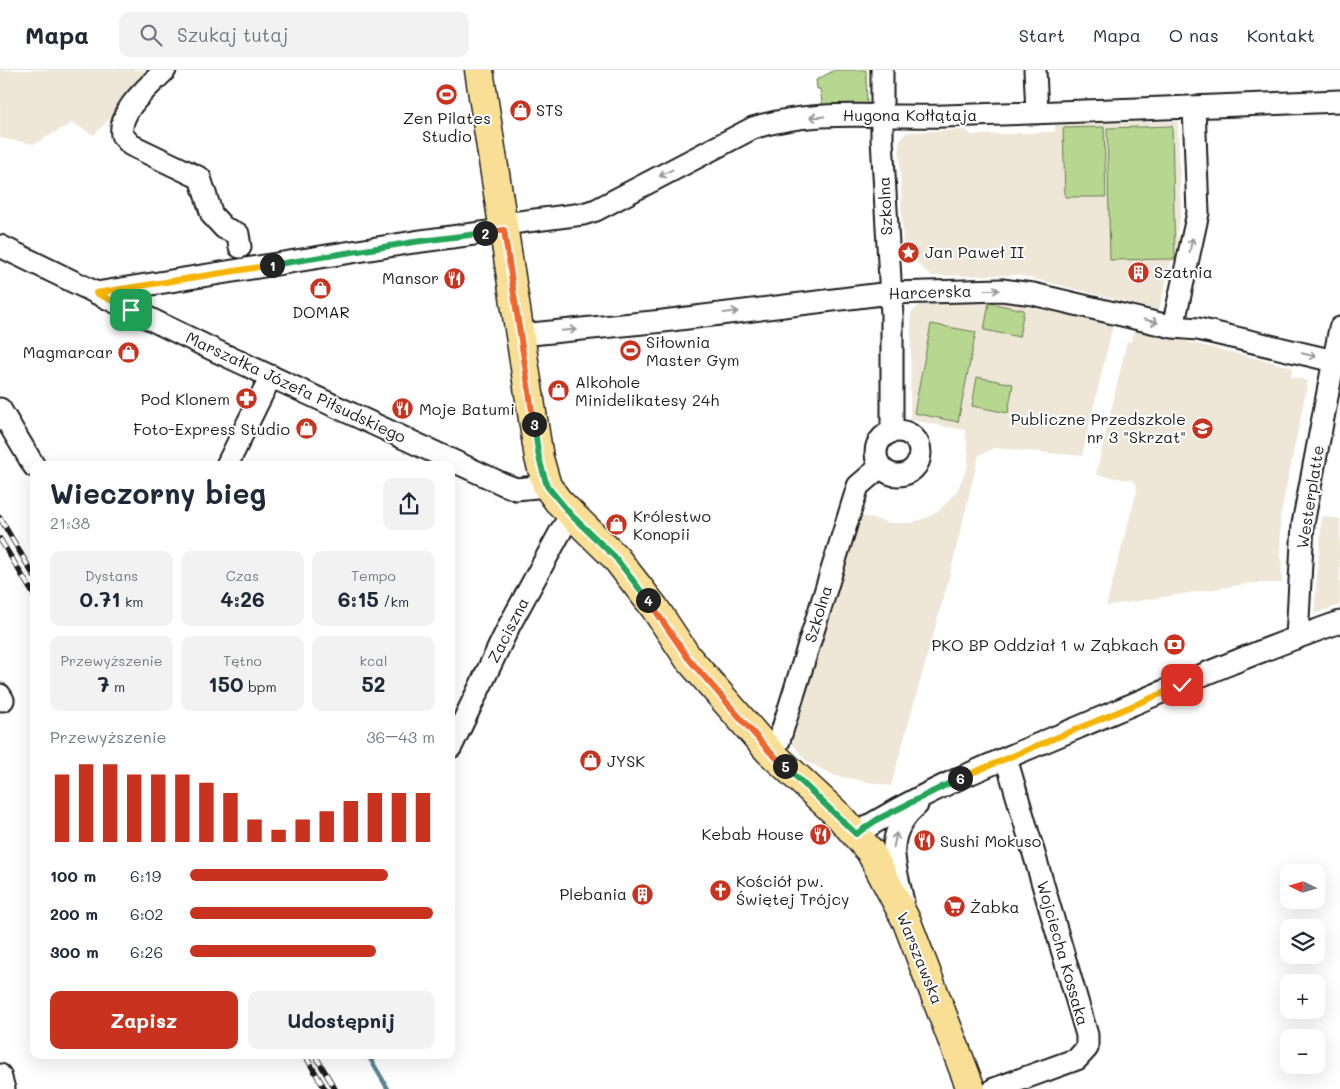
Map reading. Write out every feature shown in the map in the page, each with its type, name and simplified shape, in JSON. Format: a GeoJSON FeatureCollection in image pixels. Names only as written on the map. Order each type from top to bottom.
{"type":"FeatureCollection","features":[{"type":"Feature","properties":{"kind":"main road"},"geometry":{"type":"LineString","coordinates":[[479,70],[539,458],[547,486],[572,516],[615,557],[654,607],[686,655],[769,751],[856,834]]}},
{"type":"Feature","properties":{"kind":"main road","name":"Warszawska"},"geometry":{"type":"LineString","coordinates":[[856,834],[870,850],[886,877],[907,922],[971,1089]]}},
{"type":"Feature","properties":{"kind":"street"},"geometry":{"type":"LineString","coordinates":[[165,70],[125,114],[121,124],[122,135],[131,145],[200,178],[212,215],[224,228],[238,234],[240,247]]}},
{"type":"Feature","properties":{"kind":"street","name":"Szkolna"},"geometry":{"type":"LineString","coordinates":[[882,70],[882,139],[890,293],[892,432]]}},
{"type":"Feature","properties":{"kind":"street"},"geometry":{"type":"LineString","coordinates":[[1036,70],[1037,114]]}},
{"type":"Feature","properties":{"kind":"street","name":"Hugona Kołłątaja"},"geometry":{"type":"LineString","coordinates":[[96,293],[583,214],[596,210],[753,128],[774,121],[838,116],[1037,114],[1340,101]]}},
{"type":"Feature","properties":{"kind":"street"},"geometry":{"type":"LineString","coordinates":[[1173,327],[1198,213],[1194,107]]}},
{"type":"Feature","properties":{"kind":"street","name":"Marszałka Józefa Piłsudskiego"},"geometry":{"type":"LineString","coordinates":[[0,246],[454,461]]}},
{"type":"Feature","properties":{"kind":"street","name":"Harcerska"},"geometry":{"type":"LineString","coordinates":[[521,335],[655,322],[890,293],[988,290],[1018,292],[1173,327],[1198,329],[1334,361]]}},
{"type":"Feature","properties":{"kind":"street","name":"Westerplatte"},"geometry":{"type":"LineString","coordinates":[[1297,638],[1304,524],[1340,328]]}},
{"type":"Feature","properties":{"kind":"street"},"geometry":{"type":"LineString","coordinates":[[229,461],[271,376]]}},
{"type":"Feature","properties":{"kind":"street"},"geometry":{"type":"LineString","coordinates":[[0,409],[31,461]]}},
{"type":"Feature","properties":{"kind":"street"},"geometry":{"type":"LineString","coordinates":[[892,432],[905,432],[915,439],[918,445],[920,457],[914,468],[903,475],[890,474],[880,467],[877,462],[876,449],[881,438],[892,432]]}},
{"type":"Feature","properties":{"kind":"street","name":"Marszałka Józefa Piłsudskiego"},"geometry":{"type":"LineString","coordinates":[[455,462],[516,488],[547,486]]}},
{"type":"Feature","properties":{"kind":"street","name":"Szkolna"},"geometry":{"type":"LineString","coordinates":[[779,741],[858,486],[880,467]]}},
{"type":"Feature","properties":{"kind":"street","name":"Zaciszna"},"geometry":{"type":"LineString","coordinates":[[455,739],[510,624],[562,529],[572,516]]}},
{"type":"Feature","properties":{"kind":"street"},"geometry":{"type":"LineString","coordinates":[[856,834],[878,819],[940,786],[1297,638],[1340,622]]}},
{"type":"Feature","properties":{"kind":"street","name":"Wojciecha Kossaka"},"geometry":{"type":"LineString","coordinates":[[994,1089],[1078,1059],[1087,1048],[1087,1035],[1006,758]]}},
{"type":"Feature","properties":{"kind":"street"},"geometry":{"type":"LineString","coordinates":[[907,922],[894,858],[894,837],[898,826],[905,817],[940,786]]}},
{"type":"Feature","properties":{"kind":"street"},"geometry":{"type":"LineString","coordinates":[[0,1076],[4,1089]]}},
{"type":"Feature","properties":{"kind":"shaded area"},"geometry":{"type":"Polygon","coordinates":[[[0,70],[156,70],[94,135],[72,123],[34,144],[0,138],[0,70]]]}},
{"type":"Feature","properties":{"kind":"shaded area"},"geometry":{"type":"Polygon","coordinates":[[[1178,121],[1181,212],[1177,236],[1182,239],[1177,262],[1171,261],[1159,310],[1018,275],[931,276],[915,261],[914,247],[903,247],[899,141],[907,132],[966,130],[972,135],[1051,132],[1055,131],[1055,125],[1178,121]]]}},
{"type":"Feature","properties":{"kind":"shaded area"},"geometry":{"type":"Polygon","coordinates":[[[1001,301],[1113,325],[1082,456],[995,448],[979,455],[949,578],[891,786],[836,776],[807,762],[792,743],[859,515],[889,523],[911,523],[928,517],[939,511],[957,491],[968,465],[965,430],[910,420],[911,313],[921,303],[1001,301]]]}},
{"type":"Feature","properties":{"kind":"shaded area","name":"Publiczne Przedszkole nr 3 \"Skrzat\""},"geometry":{"type":"Polygon","coordinates":[[[1134,329],[1293,367],[1291,377],[1308,381],[1280,518],[1282,583],[1253,583],[1106,606],[1137,490],[1136,484],[1131,480],[1096,475],[1127,341],[1131,342],[1134,329]]]}},
{"type":"Feature","properties":{"kind":"shaded area"},"geometry":{"type":"Polygon","coordinates":[[[1322,516],[1340,519],[1340,605],[1314,614],[1322,516]]]}},
{"type":"Feature","properties":{"kind":"green space"},"geometry":{"type":"Polygon","coordinates":[[[835,70],[866,70],[867,105],[823,110],[820,89],[817,89],[816,80],[835,70]]]}},
{"type":"Feature","properties":{"kind":"green space"},"geometry":{"type":"Polygon","coordinates":[[[1172,126],[1175,259],[1110,260],[1107,128],[1172,126]]]}},
{"type":"Feature","properties":{"kind":"green space"},"geometry":{"type":"Polygon","coordinates":[[[1104,127],[1106,197],[1065,197],[1063,128],[1104,127]]]}},
{"type":"Feature","properties":{"kind":"green space"},"geometry":{"type":"Polygon","coordinates":[[[989,303],[1024,310],[1019,337],[984,330],[989,303]]]}},
{"type":"Feature","properties":{"kind":"green space"},"geometry":{"type":"Polygon","coordinates":[[[931,324],[976,332],[958,422],[914,413],[931,324]]]}},
{"type":"Feature","properties":{"kind":"green space"},"geometry":{"type":"Polygon","coordinates":[[[977,377],[1013,384],[1008,413],[972,406],[977,377]]]}},
{"type":"Feature","properties":{"kind":"waterway"},"geometry":{"type":"LineString","coordinates":[[370,1059],[388,1089]]}},
{"type":"Feature","properties":{"kind":"railway"},"geometry":{"type":"LineString","coordinates":[[0,518],[30,569]]}},
{"type":"Feature","properties":{"kind":"railway"},"geometry":{"type":"LineString","coordinates":[[0,539],[30,588]]}},
{"type":"Feature","properties":{"kind":"railway"},"geometry":{"type":"LineString","coordinates":[[307,1059],[325,1089]]}},
{"type":"Feature","properties":{"kind":"railway"},"geometry":{"type":"LineString","coordinates":[[317,1059],[335,1089]]}},
{"type":"Feature","properties":{"kind":"place","name":"Zen Pilates Studio"},"geometry":{"type":"Point","coordinates":[447,94]}},
{"type":"Feature","properties":{"kind":"place","name":"STS"},"geometry":{"type":"Point","coordinates":[520,110]}},
{"type":"Feature","properties":{"kind":"place","name":"Jan Paweł II"},"geometry":{"type":"Point","coordinates":[909,252]}},
{"type":"Feature","properties":{"kind":"place","name":"Szatnia"},"geometry":{"type":"Point","coordinates":[1138,272]}},
{"type":"Feature","properties":{"kind":"place","name":"Mansor"},"geometry":{"type":"Point","coordinates":[455,278]}},
{"type":"Feature","properties":{"kind":"place","name":"DOMAR"},"geometry":{"type":"Point","coordinates":[321,288]}},
{"type":"Feature","properties":{"kind":"place","name":"Siłownia Master Gym"},"geometry":{"type":"Point","coordinates":[630,351]}},
{"type":"Feature","properties":{"kind":"place","name":"Magmarcar"},"geometry":{"type":"Point","coordinates":[129,352]}},
{"type":"Feature","properties":{"kind":"place","name":"Alkohole Minidelikatesy 24h"},"geometry":{"type":"Point","coordinates":[559,391]}},
{"type":"Feature","properties":{"kind":"place","name":"Pod Klonem"},"geometry":{"type":"Point","coordinates":[246,399]}},
{"type":"Feature","properties":{"kind":"place","name":"Moje Batumi"},"geometry":{"type":"Point","coordinates":[403,409]}},
{"type":"Feature","properties":{"kind":"place","name":"Publiczne Przedszkole nr 3 \"Skrzat\""},"geometry":{"type":"Point","coordinates":[1202,428]}},
{"type":"Feature","properties":{"kind":"place","name":"Foto-Express Studio"},"geometry":{"type":"Point","coordinates":[306,429]}},
{"type":"Feature","properties":{"kind":"place","name":"Królestwo Konopii"},"geometry":{"type":"Point","coordinates":[617,525]}},
{"type":"Feature","properties":{"kind":"place","name":"PKO BP Oddział 1 w Ząbkach"},"geometry":{"type":"Point","coordinates":[1174,645]}},
{"type":"Feature","properties":{"kind":"place","name":"JYSK"},"geometry":{"type":"Point","coordinates":[591,761]}},
{"type":"Feature","properties":{"kind":"place","name":"Kebab House"},"geometry":{"type":"Point","coordinates":[820,834]}},
{"type":"Feature","properties":{"kind":"place","name":"Sushi Mokuso"},"geometry":{"type":"Point","coordinates":[924,841]}},
{"type":"Feature","properties":{"kind":"place","name":"Kościół pw. Świętej Trójcy"},"geometry":{"type":"Point","coordinates":[720,890]}},
{"type":"Feature","properties":{"kind":"place","name":"Plebania"},"geometry":{"type":"Point","coordinates":[643,894]}},
{"type":"Feature","properties":{"kind":"place","name":"Żabka"},"geometry":{"type":"Point","coordinates":[954,907]}},
{"type":"Feature","properties":{"kind":"route"},"geometry":{"type":"LineString","coordinates":[[131,310],[96,293],[414,242],[504,230],[539,458],[547,486],[572,516],[615,557],[654,607],[686,655],[769,751],[856,834],[878,819],[940,786],[1182,685]]}}]}
